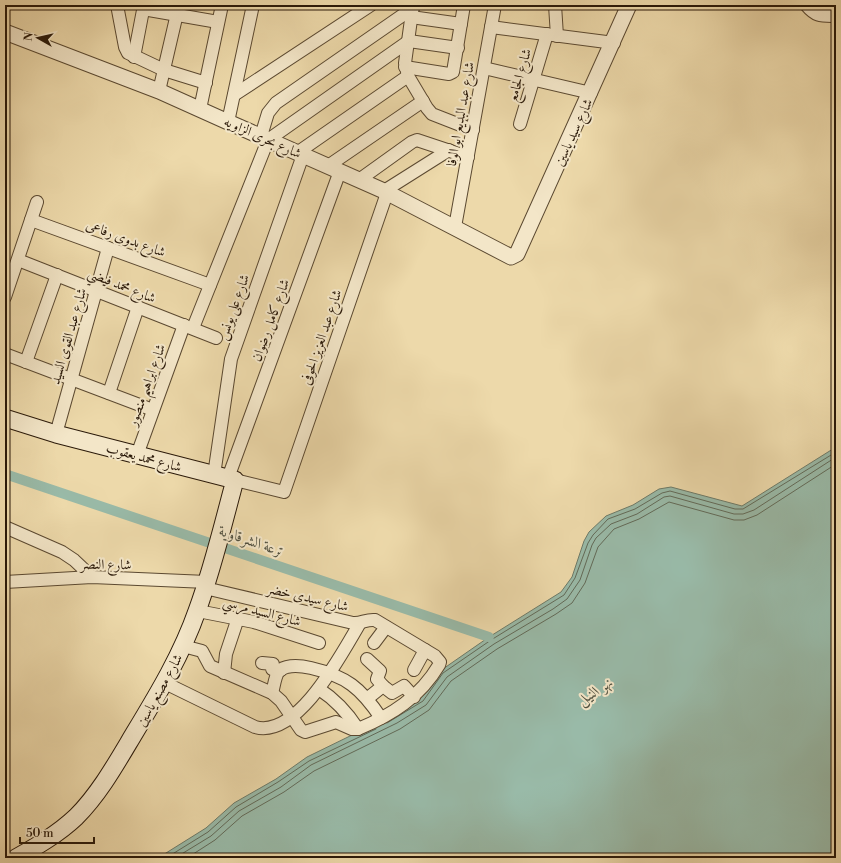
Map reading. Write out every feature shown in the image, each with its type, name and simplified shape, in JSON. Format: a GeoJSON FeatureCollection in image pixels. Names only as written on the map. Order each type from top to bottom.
{"type":"FeatureCollection","features":[{"type":"Feature","properties":{"kind":"main road","name":"شارع محمد يعقوب"},"geometry":{"type":"LineString","coordinates":[[5,418],[56,434],[226,478]]}},
{"type":"Feature","properties":{"kind":"main road","name":"شارع مصنع ياسين"},"geometry":{"type":"LineString","coordinates":[[16,858],[60,831],[90,801],[123,752],[183,646],[198,611],[224,517],[226,478]]}},
{"type":"Feature","properties":{"kind":"street"},"geometry":{"type":"LineString","coordinates":[[117,5],[126,51],[134,57],[164,70],[206,83]]}},
{"type":"Feature","properties":{"kind":"street"},"geometry":{"type":"LineString","coordinates":[[200,109],[222,5]]}},
{"type":"Feature","properties":{"kind":"street"},"geometry":{"type":"LineString","coordinates":[[228,122],[252,5]]}},
{"type":"Feature","properties":{"kind":"street"},"geometry":{"type":"LineString","coordinates":[[234,95],[371,5]]}},
{"type":"Feature","properties":{"kind":"street"},"geometry":{"type":"LineString","coordinates":[[300,154],[407,72],[449,74],[454,70],[464,5]]}},
{"type":"Feature","properties":{"kind":"street","name":"شارع عبد البديع ابو الوفا"},"geometry":{"type":"LineString","coordinates":[[455,228],[495,5]]}},
{"type":"Feature","properties":{"kind":"street","name":"شارع الجامع"},"geometry":{"type":"LineString","coordinates":[[520,124],[534,80],[552,35],[555,5]]}},
{"type":"Feature","properties":{"kind":"street","name":"شارع سيد ياسين"},"geometry":{"type":"LineString","coordinates":[[514,257],[517,254],[614,43],[629,5]]}},
{"type":"Feature","properties":{"kind":"street"},"geometry":{"type":"LineString","coordinates":[[806,5],[812,13],[817,16],[836,16]]}},
{"type":"Feature","properties":{"kind":"street"},"geometry":{"type":"LineString","coordinates":[[134,57],[144,7],[178,10],[218,22]]}},
{"type":"Feature","properties":{"kind":"street"},"geometry":{"type":"LineString","coordinates":[[159,91],[178,10]]}},
{"type":"Feature","properties":{"kind":"street"},"geometry":{"type":"LineString","coordinates":[[412,10],[461,24]]}},
{"type":"Feature","properties":{"kind":"street"},"geometry":{"type":"LineString","coordinates":[[412,10],[408,41],[407,72],[432,114],[473,130]]}},
{"type":"Feature","properties":{"kind":"street"},"geometry":{"type":"LineString","coordinates":[[188,327],[210,285],[264,138],[268,113],[276,103],[412,10]]}},
{"type":"Feature","properties":{"kind":"street"},"geometry":{"type":"LineString","coordinates":[[491,27],[614,43]]}},
{"type":"Feature","properties":{"kind":"street","name":"شارع بحرى الزاويه"},"geometry":{"type":"LineString","coordinates":[[5,32],[159,91],[200,109],[385,192],[508,256],[514,257]]}},
{"type":"Feature","properties":{"kind":"street"},"geometry":{"type":"LineString","coordinates":[[264,138],[408,41],[458,48]]}},
{"type":"Feature","properties":{"kind":"street"},"geometry":{"type":"LineString","coordinates":[[484,68],[591,93]]}},
{"type":"Feature","properties":{"kind":"street"},"geometry":{"type":"LineString","coordinates":[[334,169],[423,101]]}},
{"type":"Feature","properties":{"kind":"street"},"geometry":{"type":"LineString","coordinates":[[359,180],[417,140],[468,157]]}},
{"type":"Feature","properties":{"kind":"street"},"geometry":{"type":"LineString","coordinates":[[385,192],[448,150]]}},
{"type":"Feature","properties":{"kind":"street","name":"شارع على يونس"},"geometry":{"type":"LineString","coordinates":[[226,478],[231,359],[300,154]]}},
{"type":"Feature","properties":{"kind":"street","name":"شارع كامل رضوان"},"geometry":{"type":"LineString","coordinates":[[226,478],[334,169]]}},
{"type":"Feature","properties":{"kind":"street","name":"شارع عبد العزيز الحوفى"},"geometry":{"type":"LineString","coordinates":[[284,492],[385,192]]}},
{"type":"Feature","properties":{"kind":"street"},"geometry":{"type":"LineString","coordinates":[[5,297],[37,202]]}},
{"type":"Feature","properties":{"kind":"street","name":"شارع بدوى رفاعى"},"geometry":{"type":"LineString","coordinates":[[31,220],[210,285]]}},
{"type":"Feature","properties":{"kind":"street","name":"شارع عبد القوى السيد"},"geometry":{"type":"LineString","coordinates":[[56,434],[108,248]]}},
{"type":"Feature","properties":{"kind":"street","name":"شارع محمد فيضي"},"geometry":{"type":"LineString","coordinates":[[18,260],[216,338]]}},
{"type":"Feature","properties":{"kind":"street"},"geometry":{"type":"LineString","coordinates":[[26,362],[57,275]]}},
{"type":"Feature","properties":{"kind":"street"},"geometry":{"type":"LineString","coordinates":[[109,393],[138,307]]}},
{"type":"Feature","properties":{"kind":"street","name":"شارع ابراهيم منصور"},"geometry":{"type":"LineString","coordinates":[[137,455],[153,410],[188,327]]}},
{"type":"Feature","properties":{"kind":"street"},"geometry":{"type":"LineString","coordinates":[[5,354],[153,410]]}},
{"type":"Feature","properties":{"kind":"street","name":"شارع محمد يعقوب"},"geometry":{"type":"LineString","coordinates":[[226,478],[284,492]]}},
{"type":"Feature","properties":{"kind":"street"},"geometry":{"type":"LineString","coordinates":[[5,527],[62,552],[74,560],[92,577]]}},
{"type":"Feature","properties":{"kind":"street","name":"شارع النصر"},"geometry":{"type":"LineString","coordinates":[[5,582],[92,577],[206,585]]}},
{"type":"Feature","properties":{"kind":"street","name":"شارع سيدى خضر"},"geometry":{"type":"LineString","coordinates":[[206,585],[259,601],[353,623],[360,623],[369,619],[375,620],[425,650],[440,662],[430,679],[414,697]]}},
{"type":"Feature","properties":{"kind":"street"},"geometry":{"type":"LineString","coordinates":[[254,622],[259,601]]}},
{"type":"Feature","properties":{"kind":"street","name":"شارع السيد مرسي"},"geometry":{"type":"LineString","coordinates":[[198,611],[254,622],[319,643]]}},
{"type":"Feature","properties":{"kind":"street"},"geometry":{"type":"LineString","coordinates":[[224,673],[229,642],[238,618]]}},
{"type":"Feature","properties":{"kind":"street"},"geometry":{"type":"LineString","coordinates":[[163,682],[262,729],[276,727],[308,703],[319,689],[360,623]]}},
{"type":"Feature","properties":{"kind":"street"},"geometry":{"type":"LineString","coordinates":[[374,643],[386,627]]}},
{"type":"Feature","properties":{"kind":"street"},"geometry":{"type":"LineString","coordinates":[[183,646],[202,651],[210,666],[272,693],[281,701],[301,730],[307,732],[336,722],[352,729],[358,729],[391,713],[414,697],[404,686],[392,693],[383,686],[377,679],[380,671],[367,659]]}},
{"type":"Feature","properties":{"kind":"street"},"geometry":{"type":"LineString","coordinates":[[414,670],[425,650]]}},
{"type":"Feature","properties":{"kind":"street"},"geometry":{"type":"LineString","coordinates":[[262,663],[273,664],[272,669],[280,670],[297,666],[330,672],[350,683],[368,698],[381,718]]}},
{"type":"Feature","properties":{"kind":"street"},"geometry":{"type":"LineString","coordinates":[[272,693],[280,670]]}},
{"type":"Feature","properties":{"kind":"street"},"geometry":{"type":"LineString","coordinates":[[368,698],[383,686]]}},
{"type":"Feature","properties":{"kind":"street"},"geometry":{"type":"LineString","coordinates":[[319,689],[334,699],[347,713],[358,729]]}},
{"type":"Feature","properties":{"kind":"water","name":"نهر النيل"},"geometry":{"type":"Polygon","coordinates":[[[836,447],[836,850],[821,858],[158,858],[206,828],[234,803],[276,779],[307,757],[393,715],[420,698],[440,671],[489,637],[561,592],[572,577],[584,541],[589,532],[606,516],[633,505],[659,489],[671,487],[742,506],[836,447]]]}},
{"type":"Feature","properties":{"kind":"waterway","name":"ترعة الشرقاوية"},"geometry":{"type":"LineString","coordinates":[[5,474],[489,637]]}}]}
